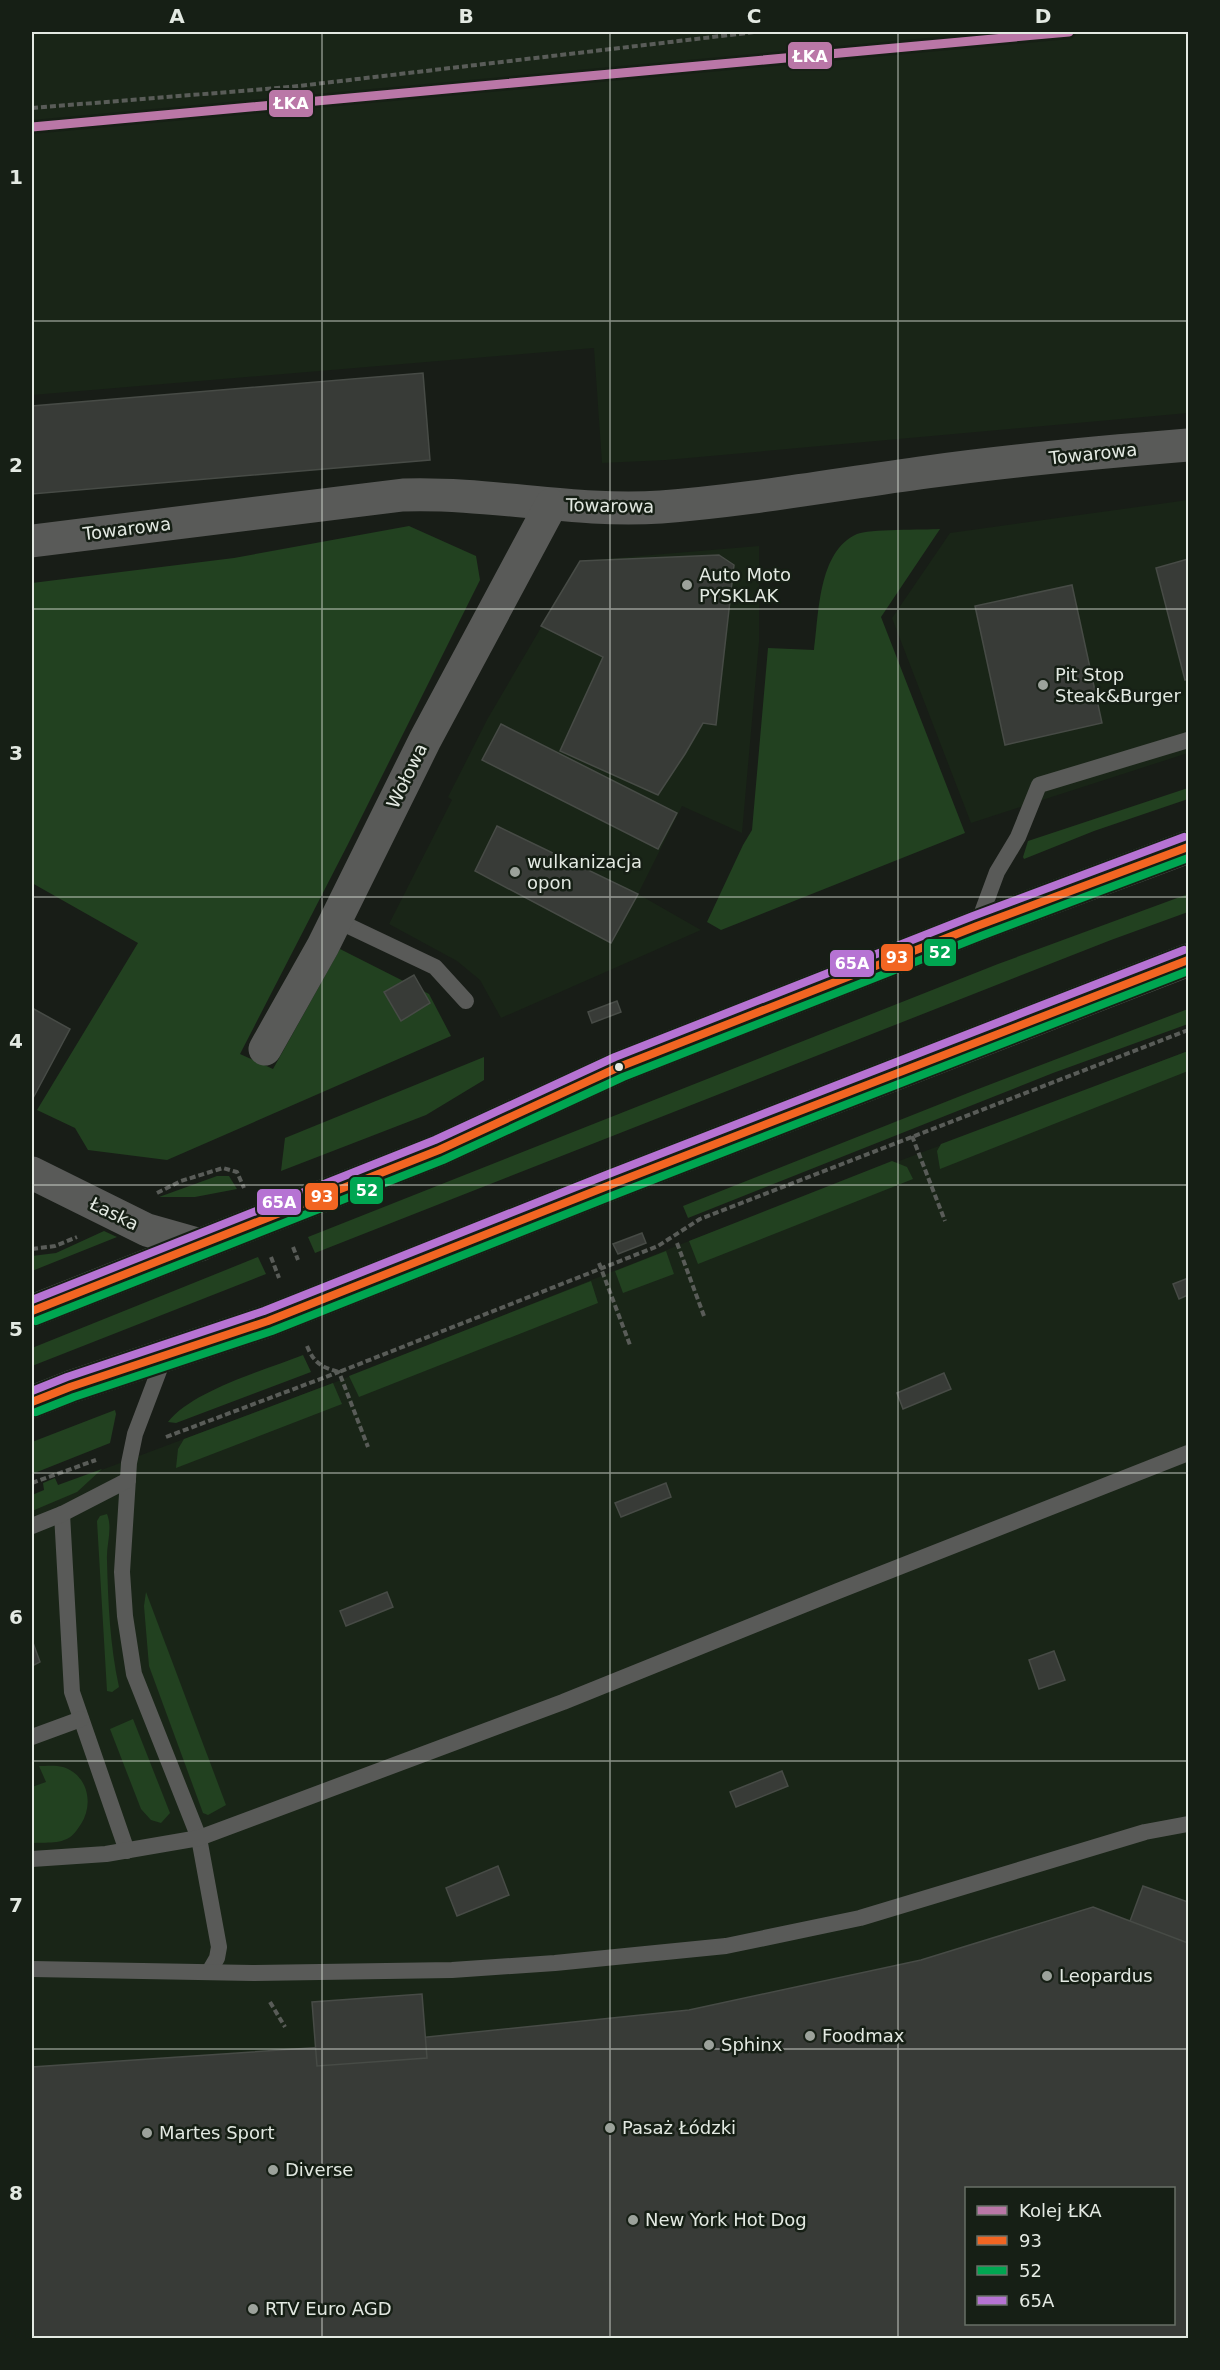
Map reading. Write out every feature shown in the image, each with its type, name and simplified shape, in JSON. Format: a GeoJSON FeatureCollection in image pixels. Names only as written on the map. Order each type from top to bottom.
{"type":"FeatureCollection","features":[{"type":"Feature","properties":{"kind":"main road"},"geometry":{"type":"LineString","coordinates":[[32,1311],[439,1150],[619,1067],[977,926],[1188,847]]}},
{"type":"Feature","properties":{"kind":"main road"},"geometry":{"type":"LineString","coordinates":[[32,1402],[166,1354],[268,1321],[1188,960]]}},
{"type":"Feature","properties":{"kind":"street","name":"Towarowa"},"geometry":{"type":"LineString","coordinates":[[32,541],[403,495],[456,494],[551,505],[607,508],[662,507],[930,471],[1188,445]]}},
{"type":"Feature","properties":{"kind":"street","name":"Wołowa"},"geometry":{"type":"LineString","coordinates":[[265,1048],[336,920],[425,740],[551,505]]}},
{"type":"Feature","properties":{"kind":"street","name":"Łaska"},"geometry":{"type":"LineString","coordinates":[[32,1173],[147,1230],[200,1245]]}},
{"type":"Feature","properties":{"kind":"lane"},"geometry":{"type":"LineString","coordinates":[[977,926],[997,872],[1018,837],[1039,785],[1188,740]]}},
{"type":"Feature","properties":{"kind":"lane"},"geometry":{"type":"LineString","coordinates":[[336,920],[435,967],[466,1001]]}},
{"type":"Feature","properties":{"kind":"lane"},"geometry":{"type":"LineString","coordinates":[[166,1354],[146,1401],[132,1448],[122,1572],[125,1617],[134,1674],[199,1838],[219,1947],[217,1958],[210,1970]]}},
{"type":"Feature","properties":{"kind":"lane"},"geometry":{"type":"LineString","coordinates":[[32,1859],[106,1854],[199,1838],[563,1702],[1188,1453]]}},
{"type":"Feature","properties":{"kind":"lane"},"geometry":{"type":"LineString","coordinates":[[32,1526],[62,1514],[128,1480]]}},
{"type":"Feature","properties":{"kind":"lane"},"geometry":{"type":"LineString","coordinates":[[62,1514],[72,1692],[128,1851]]}},
{"type":"Feature","properties":{"kind":"lane"},"geometry":{"type":"LineString","coordinates":[[32,1737],[81,1719]]}},
{"type":"Feature","properties":{"kind":"lane"},"geometry":{"type":"LineString","coordinates":[[32,1970],[210,1970],[273,1973],[452,1970],[555,1963],[726,1946],[860,1918],[1135,1835],[1188,1824]]}},
{"type":"Feature","properties":{"kind":"path"},"geometry":{"type":"LineString","coordinates":[[32,108],[290,87],[755,32]]}},
{"type":"Feature","properties":{"kind":"path"},"geometry":{"type":"LineString","coordinates":[[32,1483],[177,1433],[339,1372],[658,1246],[700,1219],[1188,1030]]}},
{"type":"Feature","properties":{"kind":"path"},"geometry":{"type":"LineString","coordinates":[[912,1136],[945,1221]]}},
{"type":"Feature","properties":{"kind":"path"},"geometry":{"type":"LineString","coordinates":[[153,1196],[181,1181],[223,1168],[237,1172],[245,1190]]}},
{"type":"Feature","properties":{"kind":"path"},"geometry":{"type":"LineString","coordinates":[[32,1249],[55,1246],[79,1236]]}},
{"type":"Feature","properties":{"kind":"path"},"geometry":{"type":"LineString","coordinates":[[677,1243],[704,1316]]}},
{"type":"Feature","properties":{"kind":"path"},"geometry":{"type":"LineString","coordinates":[[292,1244],[298,1260]]}},
{"type":"Feature","properties":{"kind":"path"},"geometry":{"type":"LineString","coordinates":[[269,1252],[276,1270]]}},
{"type":"Feature","properties":{"kind":"path"},"geometry":{"type":"LineString","coordinates":[[599,1263],[630,1345]]}},
{"type":"Feature","properties":{"kind":"path"},"geometry":{"type":"LineString","coordinates":[[308,1348],[312,1359],[320,1366],[339,1372]]}},
{"type":"Feature","properties":{"kind":"path"},"geometry":{"type":"LineString","coordinates":[[339,1372],[368,1447]]}},
{"type":"Feature","properties":{"kind":"shaded area"},"geometry":{"type":"Polygon","coordinates":[[[32,32],[1188,32],[1188,413],[666,460],[602,463],[594,348],[32,395],[32,32]]]}},
{"type":"Feature","properties":{"kind":"shaded area"},"geometry":{"type":"Polygon","coordinates":[[[1188,500],[1188,753],[971,823],[892,618],[950,533],[1188,500]]]}},
{"type":"Feature","properties":{"kind":"shaded area"},"geometry":{"type":"Polygon","coordinates":[[[759,546],[759,642],[742,833],[682,806],[638,894],[701,930],[501,1018],[480,980],[457,961],[389,924],[452,800],[448,797],[488,718],[580,561],[759,546]]]}},
{"type":"Feature","properties":{"kind":"shaded area"},"geometry":{"type":"Polygon","coordinates":[[[1188,1051],[1188,2338],[32,2338],[32,1496],[333,1383],[689,1241],[1188,1051]]]}},
{"type":"Feature","properties":{"kind":"green space"},"geometry":{"type":"Polygon","coordinates":[[[409,526],[476,556],[480,580],[240,1054],[273,1069],[340,949],[429,994],[451,1036],[167,1160],[88,1150],[75,1128],[37,1110],[138,943],[32,883],[32,583],[234,558],[409,526]]]}},
{"type":"Feature","properties":{"kind":"green space"},"geometry":{"type":"Polygon","coordinates":[[[940,529],[881,617],[965,833],[721,930],[707,922],[752,830],[768,648],[814,650],[823,585],[835,554],[844,542],[863,532],[940,529]]]}},
{"type":"Feature","properties":{"kind":"green space"},"geometry":{"type":"Polygon","coordinates":[[[1188,788],[1188,799],[1094,831],[1024,859],[1023,857],[1028,841],[1188,788]]]}},
{"type":"Feature","properties":{"kind":"green space"},"geometry":{"type":"Polygon","coordinates":[[[1188,894],[1188,912],[1111,940],[315,1253],[308,1237],[998,964],[1188,894]]]}},
{"type":"Feature","properties":{"kind":"green space"},"geometry":{"type":"Polygon","coordinates":[[[1188,1009],[1188,1024],[1053,1073],[688,1218],[683,1206],[973,1091],[1188,1009]]]}},
{"type":"Feature","properties":{"kind":"green space"},"geometry":{"type":"Polygon","coordinates":[[[1188,1051],[1188,1071],[940,1169],[937,1151],[941,1144],[1188,1051]]]}},
{"type":"Feature","properties":{"kind":"green space"},"geometry":{"type":"Polygon","coordinates":[[[484,1057],[484,1080],[426,1115],[281,1171],[285,1138],[484,1057]]]}},
{"type":"Feature","properties":{"kind":"green space"},"geometry":{"type":"Polygon","coordinates":[[[892,1161],[907,1167],[913,1179],[698,1264],[689,1241],[892,1161]]]}},
{"type":"Feature","properties":{"kind":"green space"},"geometry":{"type":"Polygon","coordinates":[[[217,1176],[229,1176],[237,1189],[195,1197],[159,1197],[217,1176]]]}},
{"type":"Feature","properties":{"kind":"green space"},"geometry":{"type":"Polygon","coordinates":[[[104,1231],[117,1237],[32,1271],[32,1256],[56,1253],[104,1231]]]}},
{"type":"Feature","properties":{"kind":"green space"},"geometry":{"type":"Polygon","coordinates":[[[666,1251],[674,1274],[623,1293],[615,1271],[666,1251]]]}},
{"type":"Feature","properties":{"kind":"green space"},"geometry":{"type":"Polygon","coordinates":[[[258,1257],[266,1274],[32,1366],[32,1348],[258,1257]]]}},
{"type":"Feature","properties":{"kind":"green space"},"geometry":{"type":"Polygon","coordinates":[[[591,1281],[598,1303],[359,1397],[349,1376],[591,1281]]]}},
{"type":"Feature","properties":{"kind":"green space"},"geometry":{"type":"Polygon","coordinates":[[[303,1355],[311,1372],[176,1423],[168,1422],[179,1411],[211,1391],[303,1355]]]}},
{"type":"Feature","properties":{"kind":"green space"},"geometry":{"type":"Polygon","coordinates":[[[333,1383],[342,1404],[176,1468],[178,1449],[184,1439],[333,1383]]]}},
{"type":"Feature","properties":{"kind":"green space"},"geometry":{"type":"Polygon","coordinates":[[[115,1410],[110,1443],[32,1474],[32,1442],[115,1410]]]}},
{"type":"Feature","properties":{"kind":"green space"},"geometry":{"type":"Polygon","coordinates":[[[102,1469],[77,1492],[32,1511],[32,1495],[44,1490],[43,1483],[55,1478],[58,1485],[102,1469]]]}},
{"type":"Feature","properties":{"kind":"green space"},"geometry":{"type":"Polygon","coordinates":[[[107,1514],[109,1520],[107,1554],[109,1608],[113,1656],[119,1687],[112,1692],[107,1691],[97,1521],[100,1516],[107,1514]]]}},
{"type":"Feature","properties":{"kind":"green space"},"geometry":{"type":"Polygon","coordinates":[[[146,1592],[226,1805],[208,1815],[203,1813],[149,1666],[144,1606],[146,1592]]]}},
{"type":"Feature","properties":{"kind":"green space"},"geometry":{"type":"Polygon","coordinates":[[[133,1719],[170,1813],[161,1823],[151,1820],[141,1809],[110,1729],[133,1719]]]}},
{"type":"Feature","properties":{"kind":"green space"},"geometry":{"type":"Polygon","coordinates":[[[39,1766],[63,1767],[78,1776],[83,1783],[88,1799],[85,1816],[76,1831],[67,1839],[32,1843],[32,1787],[46,1782],[39,1766]]]}},
{"type":"Feature","properties":{"kind":"building"},"geometry":{"type":"Polygon","coordinates":[[[423,373],[430,460],[32,494],[32,406],[423,373]]]}},
{"type":"Feature","properties":{"kind":"building"},"geometry":{"type":"Polygon","coordinates":[[[719,555],[734,565],[716,725],[703,723],[658,795],[560,751],[603,657],[541,626],[580,561],[719,555]]]}},
{"type":"Feature","properties":{"kind":"building"},"geometry":{"type":"Polygon","coordinates":[[[1188,559],[1188,679],[1185,680],[1156,568],[1188,559]]]}},
{"type":"Feature","properties":{"kind":"building"},"geometry":{"type":"Polygon","coordinates":[[[1072,585],[1102,723],[1005,745],[975,606],[1072,585]]]}},
{"type":"Feature","properties":{"kind":"building"},"geometry":{"type":"Polygon","coordinates":[[[501,724],[677,813],[658,849],[482,760],[501,724]]]}},
{"type":"Feature","properties":{"kind":"building"},"geometry":{"type":"Polygon","coordinates":[[[497,826],[638,894],[611,943],[475,871],[497,826]]]}},
{"type":"Feature","properties":{"kind":"building"},"geometry":{"type":"Polygon","coordinates":[[[414,975],[430,1003],[401,1021],[384,992],[414,975]]]}},
{"type":"Feature","properties":{"kind":"building"},"geometry":{"type":"Polygon","coordinates":[[[617,1001],[621,1012],[592,1023],[588,1012],[617,1001]]]}},
{"type":"Feature","properties":{"kind":"building"},"geometry":{"type":"Polygon","coordinates":[[[32,1008],[70,1029],[32,1100],[32,1008]]]}},
{"type":"Feature","properties":{"kind":"building"},"geometry":{"type":"Polygon","coordinates":[[[642,1233],[646,1243],[618,1254],[613,1244],[642,1233]]]}},
{"type":"Feature","properties":{"kind":"building"},"geometry":{"type":"Polygon","coordinates":[[[1188,1278],[1188,1295],[1179,1299],[1173,1284],[1188,1278]]]}},
{"type":"Feature","properties":{"kind":"building"},"geometry":{"type":"Polygon","coordinates":[[[944,1373],[951,1389],[903,1409],[897,1393],[944,1373]]]}},
{"type":"Feature","properties":{"kind":"building"},"geometry":{"type":"Polygon","coordinates":[[[666,1483],[671,1497],[621,1517],[615,1503],[666,1483]]]}},
{"type":"Feature","properties":{"kind":"building"},"geometry":{"type":"Polygon","coordinates":[[[387,1592],[393,1607],[346,1626],[340,1611],[387,1592]]]}},
{"type":"Feature","properties":{"kind":"building"},"geometry":{"type":"Polygon","coordinates":[[[32,1640],[40,1662],[32,1666],[32,1640]]]}},
{"type":"Feature","properties":{"kind":"building"},"geometry":{"type":"Polygon","coordinates":[[[1054,1651],[1065,1680],[1039,1689],[1029,1660],[1054,1651]]]}},
{"type":"Feature","properties":{"kind":"building"},"geometry":{"type":"Polygon","coordinates":[[[782,1771],[788,1786],[736,1807],[730,1792],[782,1771]]]}},
{"type":"Feature","properties":{"kind":"building"},"geometry":{"type":"Polygon","coordinates":[[[498,1866],[509,1895],[457,1916],[446,1888],[498,1866]]]}},
{"type":"Feature","properties":{"kind":"building"},"geometry":{"type":"Polygon","coordinates":[[[1143,1886],[1188,1902],[1188,1977],[1119,1951],[1143,1886]]]}},
{"type":"Feature","properties":{"kind":"building","name":"Pasaż Łódzki"},"geometry":{"type":"Polygon","coordinates":[[[1093,1907],[1188,1943],[1188,2338],[32,2338],[32,2067],[340,2046],[689,2010],[921,1960],[1093,1907]]]}},
{"type":"Feature","properties":{"kind":"building"},"geometry":{"type":"Polygon","coordinates":[[[422,1994],[427,2058],[317,2066],[312,2002],[422,1994]]]}},
{"type":"Feature","properties":{"kind":"rail line","name":"ŁKA"},"geometry":{"type":"LineString","coordinates":[[32,127],[1069,32]]}},
{"type":"Feature","properties":{"kind":"transit line","name":"65A"},"geometry":{"type":"LineString","coordinates":[[32,1300],[435,1140],[615,1057],[973,916],[1184,837]]}},
{"type":"Feature","properties":{"kind":"transit line","name":"93"},"geometry":{"type":"LineString","coordinates":[[32,1311],[439,1150],[619,1067],[977,926],[1188,847]]}},
{"type":"Feature","properties":{"kind":"transit line","name":"52"},"geometry":{"type":"LineString","coordinates":[[36,1321],[443,1160],[623,1077],[981,936],[1188,858]]}},
{"type":"Feature","properties":{"kind":"transit line","name":"65A"},"geometry":{"type":"LineString","coordinates":[[32,1391],[67,1377],[264,1311],[1184,950]]}},
{"type":"Feature","properties":{"kind":"transit line","name":"93"},"geometry":{"type":"LineString","coordinates":[[32,1402],[70,1387],[268,1321],[1188,960]]}},
{"type":"Feature","properties":{"kind":"transit line","name":"52"},"geometry":{"type":"LineString","coordinates":[[36,1412],[74,1397],[272,1331],[1188,971]]}},
{"type":"Feature","properties":{"kind":"place","name":"Auto Moto PYSKLAK"},"geometry":{"type":"Point","coordinates":[687,585]}},
{"type":"Feature","properties":{"kind":"place","name":"Pit Stop Steak&Burger"},"geometry":{"type":"Point","coordinates":[1043,685]}},
{"type":"Feature","properties":{"kind":"place","name":"wulkanizacja opon"},"geometry":{"type":"Point","coordinates":[515,872]}},
{"type":"Feature","properties":{"kind":"place","name":"Leopardus"},"geometry":{"type":"Point","coordinates":[1047,1976]}},
{"type":"Feature","properties":{"kind":"place","name":"Foodmax"},"geometry":{"type":"Point","coordinates":[810,2036]}},
{"type":"Feature","properties":{"kind":"place","name":"Sphinx"},"geometry":{"type":"Point","coordinates":[709,2045]}},
{"type":"Feature","properties":{"kind":"place","name":"Pasaż Łódzki"},"geometry":{"type":"Point","coordinates":[610,2128]}},
{"type":"Feature","properties":{"kind":"place","name":"Martes Sport"},"geometry":{"type":"Point","coordinates":[147,2133]}},
{"type":"Feature","properties":{"kind":"place","name":"Diverse"},"geometry":{"type":"Point","coordinates":[273,2170]}},
{"type":"Feature","properties":{"kind":"place","name":"New York Hot Dog"},"geometry":{"type":"Point","coordinates":[633,2220]}},
{"type":"Feature","properties":{"kind":"place","name":"RTV Euro AGD"},"geometry":{"type":"Point","coordinates":[253,2309]}}]}
